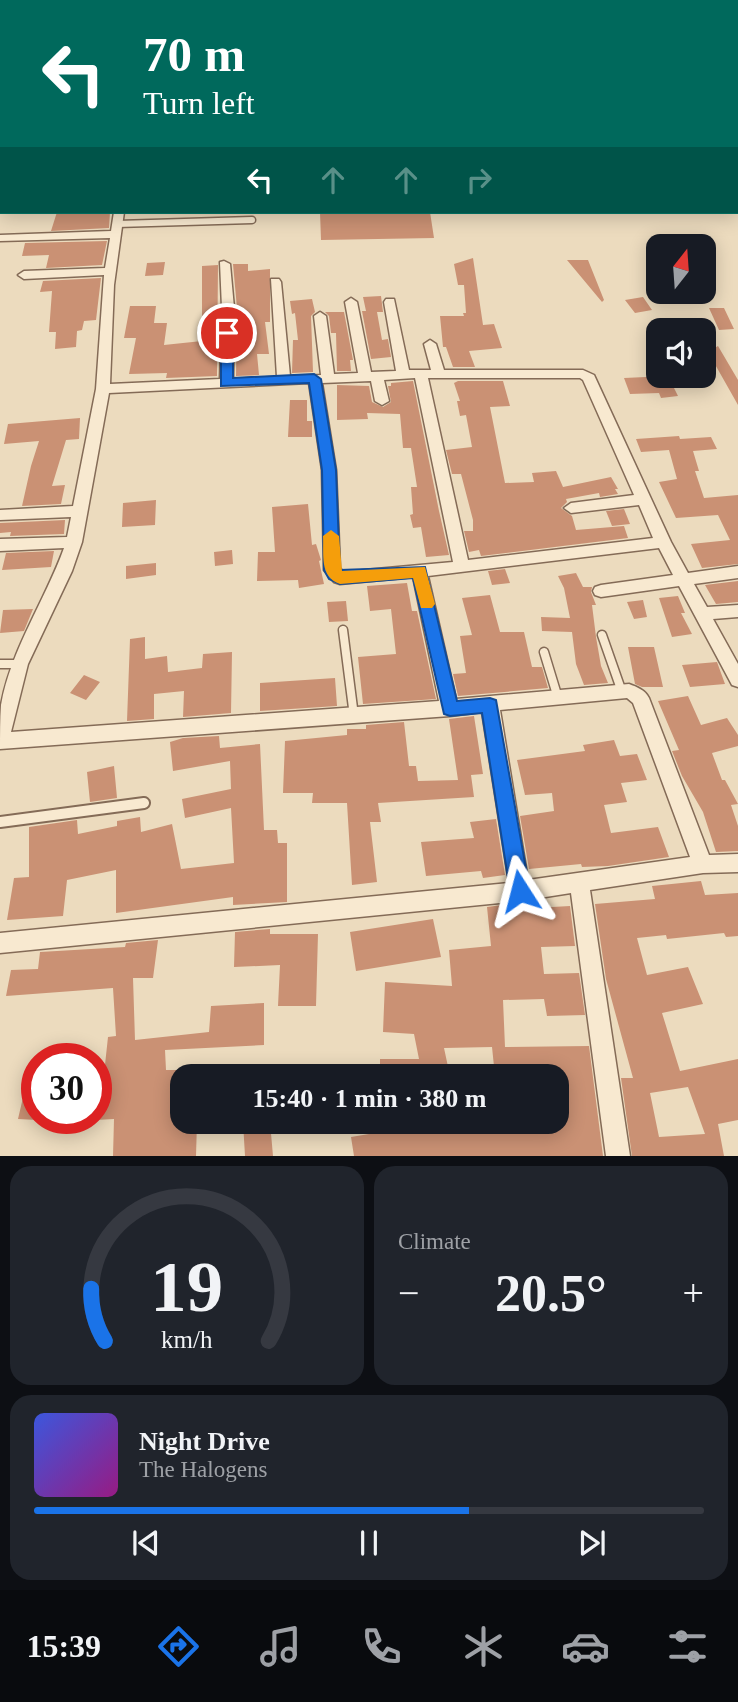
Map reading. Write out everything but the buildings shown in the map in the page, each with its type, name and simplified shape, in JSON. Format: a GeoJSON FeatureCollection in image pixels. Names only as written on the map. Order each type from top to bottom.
{"type":"FeatureCollection","features":[{"type":"Feature","properties":{"kind":"street"},"geometry":{"type":"LineString","coordinates":[[0,238],[117,223],[109,271],[103,389],[81,512],[64,571],[20,664],[0,741],[450,709],[629,691],[640,698],[703,864]]}},
{"type":"Feature","properties":{"kind":"street"},"geometry":{"type":"LineString","coordinates":[[224,264],[228,308],[226,383]]}},
{"type":"Feature","properties":{"kind":"street"},"geometry":{"type":"LineString","coordinates":[[24,275],[109,271]]}},
{"type":"Feature","properties":{"kind":"street"},"geometry":{"type":"LineString","coordinates":[[275,282],[284,380]]}},
{"type":"Feature","properties":{"kind":"street"},"geometry":{"type":"LineString","coordinates":[[351,302],[371,376],[382,401]]}},
{"type":"Feature","properties":{"kind":"street"},"geometry":{"type":"LineString","coordinates":[[390,302],[403,374]]}},
{"type":"Feature","properties":{"kind":"street"},"geometry":{"type":"LineString","coordinates":[[320,316],[332,570],[340,578],[419,572],[663,542]]}},
{"type":"Feature","properties":{"kind":"street"},"geometry":{"type":"LineString","coordinates":[[429,344],[438,373]]}},
{"type":"Feature","properties":{"kind":"street"},"geometry":{"type":"LineString","coordinates":[[103,389],[403,374],[583,374],[589,378],[663,542],[738,680]]}},
{"type":"Feature","properties":{"kind":"street"},"geometry":{"type":"LineString","coordinates":[[421,374],[462,567]]}},
{"type":"Feature","properties":{"kind":"street"},"geometry":{"type":"LineString","coordinates":[[571,508],[643,499]]}},
{"type":"Feature","properties":{"kind":"street"},"geometry":{"type":"LineString","coordinates":[[0,515],[81,512]]}},
{"type":"Feature","properties":{"kind":"street"},"geometry":{"type":"LineString","coordinates":[[0,545],[74,542]]}},
{"type":"Feature","properties":{"kind":"street"},"geometry":{"type":"LineString","coordinates":[[419,572],[450,709]]}},
{"type":"Feature","properties":{"kind":"street"},"geometry":{"type":"LineString","coordinates":[[601,591],[738,572]]}},
{"type":"Feature","properties":{"kind":"street"},"geometry":{"type":"LineString","coordinates":[[702,614],[738,611]]}},
{"type":"Feature","properties":{"kind":"street"},"geometry":{"type":"LineString","coordinates":[[490,705],[520,891]]}},
{"type":"Feature","properties":{"kind":"street"},"geometry":{"type":"LineString","coordinates":[[0,943],[520,891],[703,864],[738,863]]}},
{"type":"Feature","properties":{"kind":"street"},"geometry":{"type":"LineString","coordinates":[[579,882],[618,1156]]}},
{"type":"Feature","properties":{"kind":"lane"},"geometry":{"type":"LineString","coordinates":[[117,223],[252,220]]}},
{"type":"Feature","properties":{"kind":"lane"},"geometry":{"type":"LineString","coordinates":[[343,630],[354,716]]}},
{"type":"Feature","properties":{"kind":"lane"},"geometry":{"type":"LineString","coordinates":[[602,635],[622,692]]}},
{"type":"Feature","properties":{"kind":"lane"},"geometry":{"type":"LineString","coordinates":[[544,652],[558,698]]}},
{"type":"Feature","properties":{"kind":"lane"},"geometry":{"type":"LineString","coordinates":[[0,664],[20,664]]}},
{"type":"Feature","properties":{"kind":"lane"},"geometry":{"type":"LineString","coordinates":[[0,822],[144,803]]}},
{"type":"Feature","properties":{"kind":"slow traffic"},"geometry":{"type":"LineString","coordinates":[[331,536],[332,570],[335,575],[340,578],[419,572],[427,604]]}},
{"type":"Feature","properties":{"kind":"route"},"geometry":{"type":"LineString","coordinates":[[227,333],[226,383],[314,379],[329,470],[332,570],[335,575],[340,578],[419,572],[450,709],[490,705],[520,891]]}}]}
